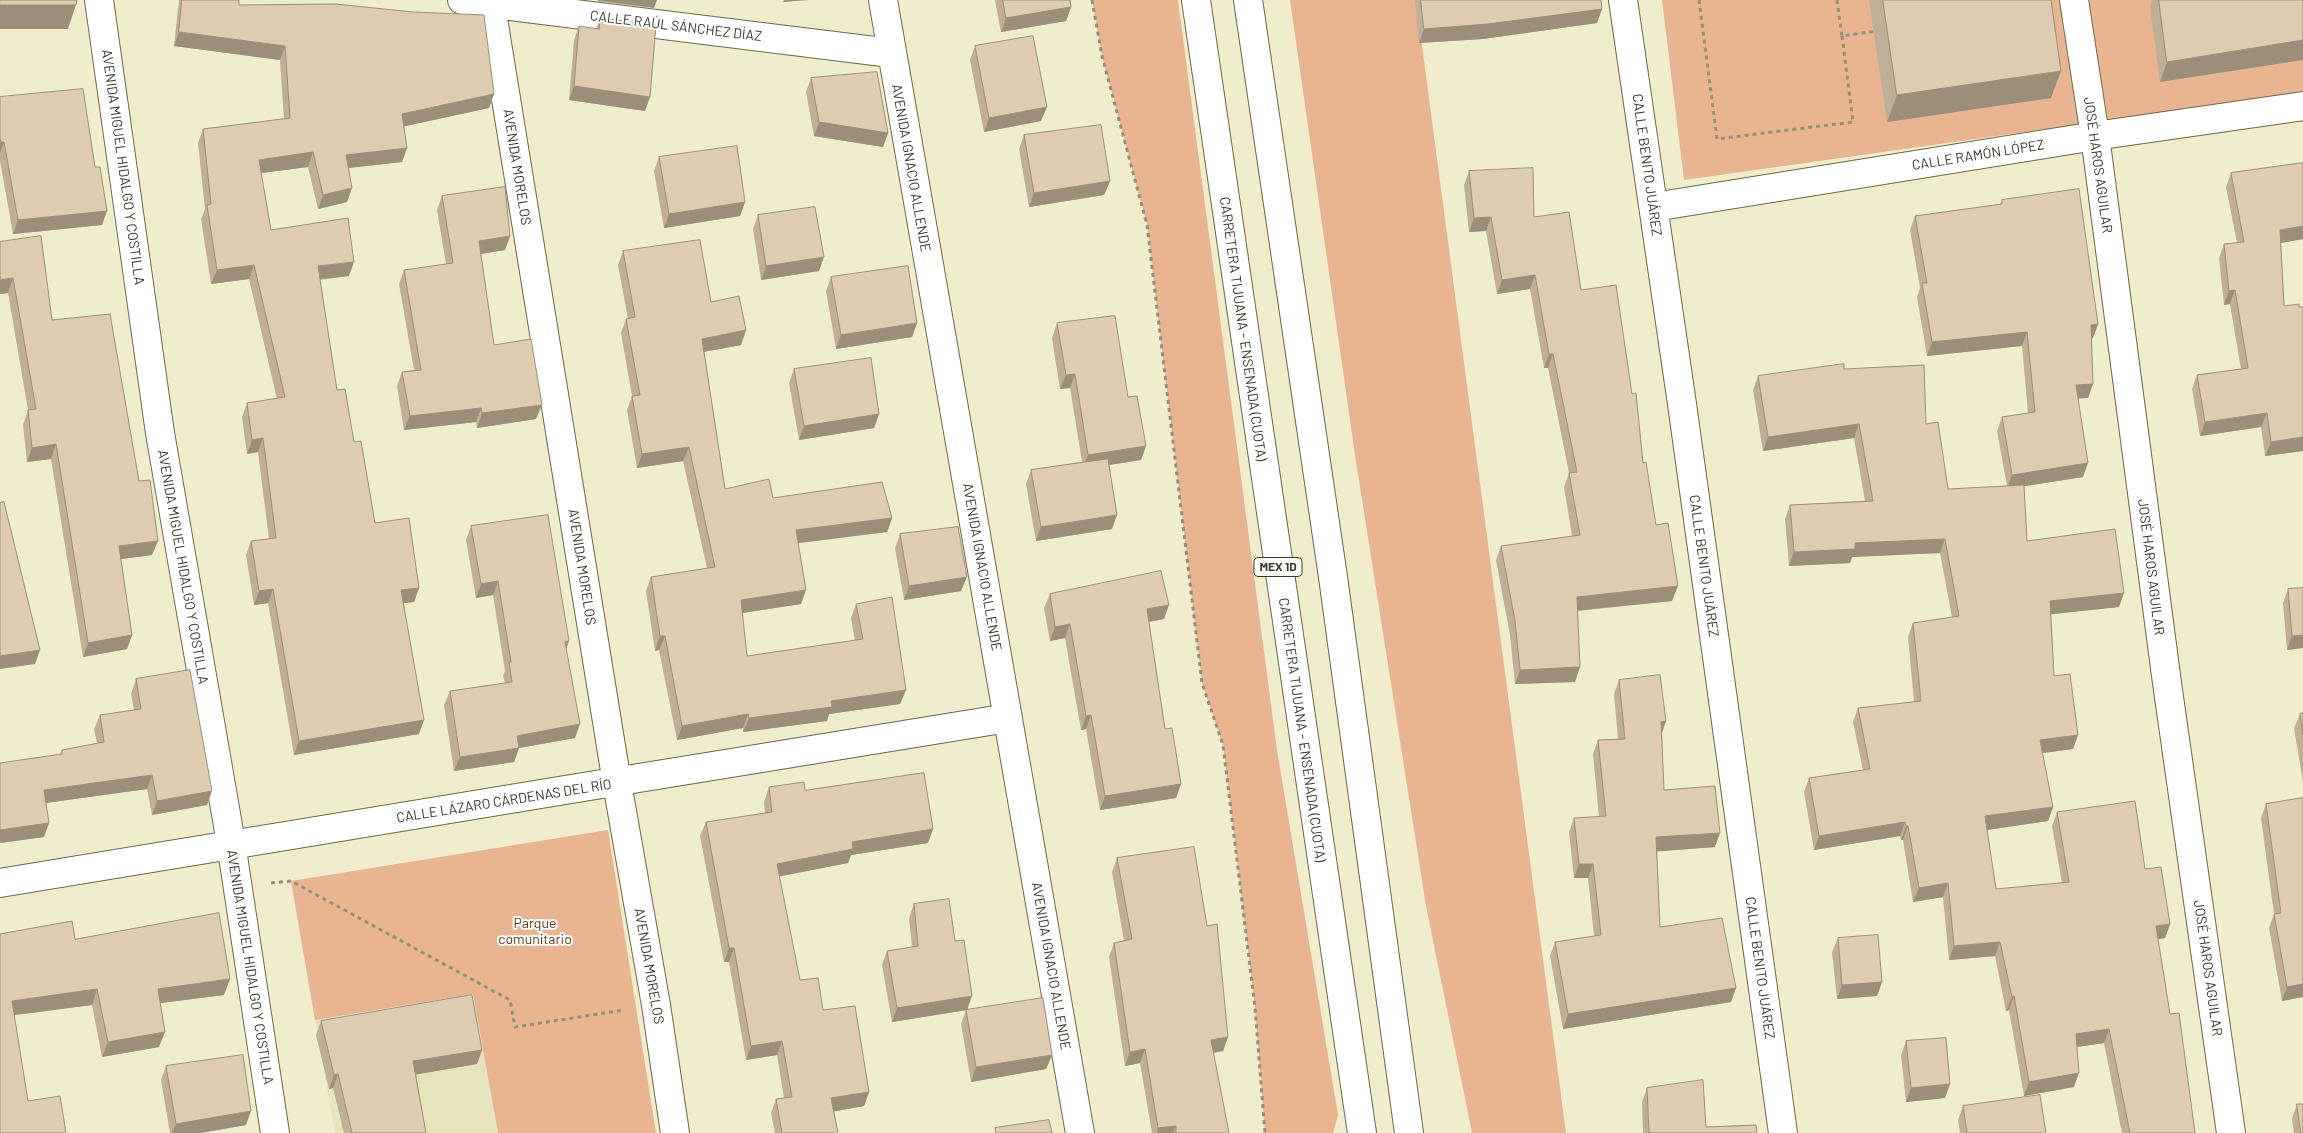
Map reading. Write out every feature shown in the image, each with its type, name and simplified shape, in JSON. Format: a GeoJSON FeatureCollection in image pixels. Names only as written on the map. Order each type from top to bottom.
{"type":"FeatureCollection","features":[{"type":"Feature","properties":{"kind":"main road","name":"AVENIDA MIGUEL HIDALGO Y COSTILLA"},"geometry":{"type":"LineString","coordinates":[[100,0],[160,433],[231,843],[236,886],[275,1133]]}},
{"type":"Feature","properties":{"kind":"main road","name":"CALLE RAÚL SÁNCHEZ DÍAZ"},"geometry":{"type":"LineString","coordinates":[[462,0],[491,1],[891,53]]}},
{"type":"Feature","properties":{"kind":"main road","name":"AVENIDA IGNACIO ALLENDE"},"geometry":{"type":"LineString","coordinates":[[884,0],[891,53],[1080,1133]]}},
{"type":"Feature","properties":{"kind":"main road","name":"CARRETERA TIJUANA - ENSENADA (CUOTA)"},"geometry":{"type":"LineString","coordinates":[[1196,0],[1362,1133]]}},
{"type":"Feature","properties":{"kind":"main road"},"geometry":{"type":"LineString","coordinates":[[1248,0],[1333,577],[1409,1133]]}},
{"type":"Feature","properties":{"kind":"main road","name":"CALLE BENITO JUÁREZ"},"geometry":{"type":"LineString","coordinates":[[1624,0],[1783,1133]]}},
{"type":"Feature","properties":{"kind":"main road","name":"JOSÉ HAROS AGUILAR"},"geometry":{"type":"LineString","coordinates":[[2074,0],[2095,136],[2165,673],[2231,1133]]}},
{"type":"Feature","properties":{"kind":"main road","name":"AVENIDA MORELOS"},"geometry":{"type":"LineString","coordinates":[[491,1],[617,783],[656,1005],[675,1133]]}},
{"type":"Feature","properties":{"kind":"main road","name":"CALLE RAMÓN LÓPEZ"},"geometry":{"type":"LineString","coordinates":[[1654,207],[2095,136],[2303,106]]}},
{"type":"Feature","properties":{"kind":"main road","name":"CALLE LÁZARO CÁRDENAS DEL RÍO"},"geometry":{"type":"LineString","coordinates":[[0,883],[231,843],[617,783],[1008,718]]}},
{"type":"Feature","properties":{"kind":"path"},"geometry":{"type":"LineString","coordinates":[[1092,0],[1102,56],[1147,225],[1202,683],[1224,754],[1255,1008],[1266,1133]]}},
{"type":"Feature","properties":{"kind":"path"},"geometry":{"type":"LineString","coordinates":[[1699,0],[1717,139],[1853,122],[1837,0]]}},
{"type":"Feature","properties":{"kind":"path"},"geometry":{"type":"LineString","coordinates":[[1842,36],[1881,31]]}},
{"type":"Feature","properties":{"kind":"path"},"geometry":{"type":"LineString","coordinates":[[236,886],[291,882],[510,1000],[515,1027],[656,1005]]}},
{"type":"Feature","properties":{"kind":"shaded area"},"geometry":{"type":"Polygon","coordinates":[[[473,994],[498,1133],[335,1133],[315,1020],[473,994]]]}},
{"type":"Feature","properties":{"kind":"green space"},"geometry":{"type":"Polygon","coordinates":[[[1092,0],[1178,0],[1277,750],[1338,1115],[1333,1133],[1265,1133],[1255,1008],[1223,745],[1202,683],[1147,225],[1102,56],[1092,0]]]}},
{"type":"Feature","properties":{"kind":"green space"},"geometry":{"type":"Polygon","coordinates":[[[1290,0],[1416,0],[1566,1133],[1472,1133],[1426,906],[1355,455],[1290,0]]]}},
{"type":"Feature","properties":{"kind":"green space"},"geometry":{"type":"Polygon","coordinates":[[[1662,0],[2303,0],[2303,93],[1684,180],[1662,0]]]}},
{"type":"Feature","properties":{"kind":"green space","name":"Parque comunitario"},"geometry":{"type":"Polygon","coordinates":[[[608,830],[656,1133],[498,1133],[473,994],[315,1020],[291,881],[608,830]]]}},
{"type":"Feature","properties":{"kind":"building"},"geometry":{"type":"Polygon","coordinates":[[[0,0],[77,0],[76,5],[0,5],[0,0]]]}},
{"type":"Feature","properties":{"kind":"building"},"geometry":{"type":"Polygon","coordinates":[[[182,0],[239,0],[239,5],[335,4],[413,12],[484,15],[494,94],[402,114],[407,148],[346,155],[352,188],[323,195],[313,152],[259,160],[271,230],[348,218],[354,262],[318,266],[337,390],[345,389],[354,442],[361,441],[375,523],[409,518],[419,588],[401,590],[424,720],[299,741],[273,589],[259,591],[251,541],[276,538],[263,438],[252,440],[247,403],[285,397],[254,265],[217,270],[207,205],[211,204],[203,129],[290,118],[285,46],[179,32],[182,0]]]}},
{"type":"Feature","properties":{"kind":"building"},"geometry":{"type":"Polygon","coordinates":[[[1003,0],[1070,0],[1071,7],[1006,18],[1003,0]]]}},
{"type":"Feature","properties":{"kind":"building"},"geometry":{"type":"Polygon","coordinates":[[[1421,0],[1601,0],[1602,9],[1488,24],[1424,29],[1421,0]]]}},
{"type":"Feature","properties":{"kind":"building"},"geometry":{"type":"Polygon","coordinates":[[[1883,0],[2051,0],[2061,71],[1897,95],[1883,0]]]}},
{"type":"Feature","properties":{"kind":"building"},"geometry":{"type":"Polygon","coordinates":[[[2159,0],[2303,0],[2303,40],[2167,62],[2159,0]]]}},
{"type":"Feature","properties":{"kind":"building"},"geometry":{"type":"Polygon","coordinates":[[[600,18],[656,25],[650,97],[574,86],[579,26],[599,29],[600,18]]]}},
{"type":"Feature","properties":{"kind":"building"},"geometry":{"type":"Polygon","coordinates":[[[1033,36],[1047,107],[989,118],[975,46],[1033,36]]]}},
{"type":"Feature","properties":{"kind":"building"},"geometry":{"type":"Polygon","coordinates":[[[877,72],[888,133],[819,122],[811,78],[877,72]]]}},
{"type":"Feature","properties":{"kind":"building"},"geometry":{"type":"Polygon","coordinates":[[[83,89],[95,167],[100,167],[107,211],[18,220],[4,142],[1,142],[0,139],[0,97],[83,89]]]}},
{"type":"Feature","properties":{"kind":"building"},"geometry":{"type":"Polygon","coordinates":[[[1101,125],[1110,181],[1034,193],[1024,135],[1101,125]]]}},
{"type":"Feature","properties":{"kind":"building"},"geometry":{"type":"Polygon","coordinates":[[[737,146],[745,202],[669,214],[659,157],[737,146]]]}},
{"type":"Feature","properties":{"kind":"building"},"geometry":{"type":"Polygon","coordinates":[[[2303,163],[2303,226],[2280,230],[2284,306],[2299,304],[2299,307],[2303,307],[2303,437],[2271,442],[2267,413],[2205,422],[2197,375],[2248,368],[2235,290],[2229,291],[2224,244],[2244,242],[2231,173],[2303,163]]]}},
{"type":"Feature","properties":{"kind":"building"},"geometry":{"type":"Polygon","coordinates":[[[1533,168],[1534,217],[1569,212],[1581,290],[1616,285],[1632,394],[1636,393],[1643,463],[1646,462],[1656,525],[1668,523],[1678,586],[1577,597],[1580,667],[1520,670],[1515,621],[1501,546],[1580,535],[1569,473],[1577,472],[1553,354],[1549,354],[1535,275],[1502,280],[1491,217],[1474,218],[1469,171],[1533,168]]]}},
{"type":"Feature","properties":{"kind":"building"},"geometry":{"type":"Polygon","coordinates":[[[505,187],[510,236],[479,241],[494,345],[531,339],[542,405],[482,413],[481,408],[410,416],[402,372],[421,370],[404,270],[453,263],[442,196],[505,187]]]}},
{"type":"Feature","properties":{"kind":"building"},"geometry":{"type":"Polygon","coordinates":[[[2079,189],[2098,324],[2091,325],[2093,384],[2076,385],[2088,463],[2012,475],[2002,417],[2035,412],[2027,332],[1932,342],[1922,283],[1927,283],[1915,216],[2002,204],[2002,200],[2079,189]]]}},
{"type":"Feature","properties":{"kind":"building"},"geometry":{"type":"Polygon","coordinates":[[[815,207],[824,257],[766,266],[758,215],[815,207]]]}},
{"type":"Feature","properties":{"kind":"building"},"geometry":{"type":"Polygon","coordinates":[[[41,236],[52,320],[110,314],[139,481],[150,480],[158,541],[119,546],[132,635],[88,643],[56,444],[32,448],[28,410],[36,409],[13,278],[0,280],[0,242],[41,236]]]}},
{"type":"Feature","properties":{"kind":"building"},"geometry":{"type":"Polygon","coordinates":[[[700,240],[711,302],[739,296],[746,330],[702,339],[725,489],[769,479],[773,498],[882,482],[892,518],[796,530],[806,590],[741,600],[747,656],[863,639],[856,604],[892,597],[906,690],[831,701],[832,707],[749,718],[748,714],[682,726],[665,636],[660,636],[651,577],[715,567],[689,447],[642,454],[632,396],[640,395],[626,319],[635,317],[623,251],[700,240]]]}},
{"type":"Feature","properties":{"kind":"building"},"geometry":{"type":"Polygon","coordinates":[[[908,266],[917,323],[841,335],[831,277],[908,266]]]}},
{"type":"Feature","properties":{"kind":"building"},"geometry":{"type":"Polygon","coordinates":[[[1115,316],[1128,397],[1137,396],[1146,446],[1088,455],[1075,374],[1066,375],[1057,323],[1115,316]]]}},
{"type":"Feature","properties":{"kind":"building"},"geometry":{"type":"Polygon","coordinates":[[[871,358],[879,414],[804,426],[794,369],[871,358]]]}},
{"type":"Feature","properties":{"kind":"building"},"geometry":{"type":"Polygon","coordinates":[[[1844,364],[1844,369],[1924,365],[1926,424],[1938,422],[1948,489],[2024,485],[2027,541],[2115,529],[2124,593],[2050,601],[2054,676],[2070,674],[2078,735],[2040,740],[2053,807],[1985,816],[1996,889],[2069,882],[2057,812],[2135,801],[2145,869],[2161,867],[2170,924],[2156,926],[2170,1014],[2179,1013],[2195,1133],[2130,1133],[2109,1029],[2076,1034],[2079,1073],[2029,1082],[2014,996],[2012,997],[2000,942],[1954,946],[1948,883],[1919,888],[1908,826],[1906,826],[1905,822],[1819,836],[1809,778],[1870,769],[1858,708],[1921,701],[1913,623],[1959,616],[1945,539],[1855,543],[1855,549],[1794,552],[1790,505],[1873,501],[1859,424],[1768,437],[1758,376],[1844,364]]]}},
{"type":"Feature","properties":{"kind":"building"},"geometry":{"type":"Polygon","coordinates":[[[1108,459],[1117,515],[1041,527],[1031,470],[1108,459]]]}},
{"type":"Feature","properties":{"kind":"building"},"geometry":{"type":"Polygon","coordinates":[[[4,502],[40,650],[0,656],[0,503],[4,502]]]}},
{"type":"Feature","properties":{"kind":"building"},"geometry":{"type":"Polygon","coordinates":[[[548,515],[569,641],[565,642],[580,724],[517,736],[519,748],[460,757],[450,691],[512,682],[509,662],[511,662],[498,581],[481,584],[471,526],[548,515]]]}},
{"type":"Feature","properties":{"kind":"building"},"geometry":{"type":"Polygon","coordinates":[[[958,527],[967,577],[909,586],[900,534],[958,527]]]}},
{"type":"Feature","properties":{"kind":"building"},"geometry":{"type":"Polygon","coordinates":[[[1161,571],[1169,605],[1147,609],[1165,729],[1172,728],[1181,784],[1105,796],[1091,715],[1086,716],[1070,624],[1055,627],[1050,594],[1161,571]]]}},
{"type":"Feature","properties":{"kind":"building"},"geometry":{"type":"Polygon","coordinates":[[[2303,588],[2303,635],[2292,636],[2288,589],[2303,588]]]}},
{"type":"Feature","properties":{"kind":"building"},"geometry":{"type":"Polygon","coordinates":[[[190,670],[212,791],[157,801],[152,775],[44,790],[49,823],[0,830],[0,763],[62,754],[62,750],[104,742],[100,715],[141,709],[136,679],[190,670]]]}},
{"type":"Feature","properties":{"kind":"building"},"geometry":{"type":"Polygon","coordinates":[[[1660,675],[1666,721],[1661,722],[1664,790],[1715,786],[1720,833],[1656,837],[1660,927],[1722,918],[1736,988],[1568,1014],[1555,942],[1601,935],[1593,864],[1579,864],[1574,818],[1606,816],[1598,740],[1625,739],[1619,680],[1660,675]]]}},
{"type":"Feature","properties":{"kind":"building"},"geometry":{"type":"Polygon","coordinates":[[[2303,713],[2303,735],[2300,714],[2303,713]]]}},
{"type":"Feature","properties":{"kind":"building"},"geometry":{"type":"Polygon","coordinates":[[[924,773],[933,829],[852,842],[853,849],[777,864],[800,980],[818,978],[823,1010],[855,1006],[869,1092],[831,1098],[838,1133],[782,1133],[776,1099],[792,1097],[782,1041],[751,1046],[734,948],[729,948],[706,822],[772,812],[769,787],[804,782],[805,790],[924,773]]]}},
{"type":"Feature","properties":{"kind":"building"},"geometry":{"type":"Polygon","coordinates":[[[2303,798],[2303,984],[2287,987],[2274,914],[2281,913],[2266,804],[2303,798]]]}},
{"type":"Feature","properties":{"kind":"building"},"geometry":{"type":"Polygon","coordinates":[[[1194,847],[1207,926],[1217,924],[1228,1037],[1211,1040],[1229,1133],[1176,1133],[1176,1126],[1158,1128],[1145,1049],[1130,1052],[1114,943],[1132,939],[1117,858],[1194,847]]]}},
{"type":"Feature","properties":{"kind":"building"},"geometry":{"type":"Polygon","coordinates":[[[949,899],[955,941],[964,940],[972,996],[897,1008],[887,951],[918,946],[914,904],[949,899]]]}},
{"type":"Feature","properties":{"kind":"building"},"geometry":{"type":"Polygon","coordinates":[[[219,913],[230,979],[158,989],[165,1032],[108,1042],[97,989],[12,1001],[28,1101],[60,1096],[66,1133],[0,1133],[0,934],[72,921],[75,939],[219,913]]]}},
{"type":"Feature","properties":{"kind":"building"},"geometry":{"type":"Polygon","coordinates":[[[1878,935],[1882,982],[1842,985],[1838,938],[1878,935]]]}},
{"type":"Feature","properties":{"kind":"building"},"geometry":{"type":"Polygon","coordinates":[[[472,995],[482,1050],[413,1061],[426,1133],[352,1133],[338,1074],[334,1075],[321,1021],[472,995]]]}},
{"type":"Feature","properties":{"kind":"building"},"geometry":{"type":"Polygon","coordinates":[[[1043,998],[1052,1055],[976,1067],[966,1010],[1043,998]]]}},
{"type":"Feature","properties":{"kind":"building"},"geometry":{"type":"Polygon","coordinates":[[[1946,1038],[1950,1084],[1911,1088],[1906,1041],[1946,1038]]]}},
{"type":"Feature","properties":{"kind":"building"},"geometry":{"type":"Polygon","coordinates":[[[243,1055],[251,1111],[176,1124],[166,1066],[243,1055]]]}},
{"type":"Feature","properties":{"kind":"building"},"geometry":{"type":"Polygon","coordinates":[[[1703,1080],[1706,1127],[1756,1125],[1757,1133],[1649,1133],[1647,1088],[1703,1080]]]}},
{"type":"Feature","properties":{"kind":"building"},"geometry":{"type":"Polygon","coordinates":[[[2040,1095],[2046,1133],[1967,1133],[1963,1106],[2040,1095]]]}},
{"type":"Feature","properties":{"kind":"building"},"geometry":{"type":"Polygon","coordinates":[[[2297,1104],[2303,1104],[2303,1133],[2301,1133],[2297,1104]]]}},
{"type":"Feature","properties":{"kind":"building"},"geometry":{"type":"Polygon","coordinates":[[[1049,1120],[1052,1133],[996,1133],[995,1128],[1049,1120]]]}}]}
